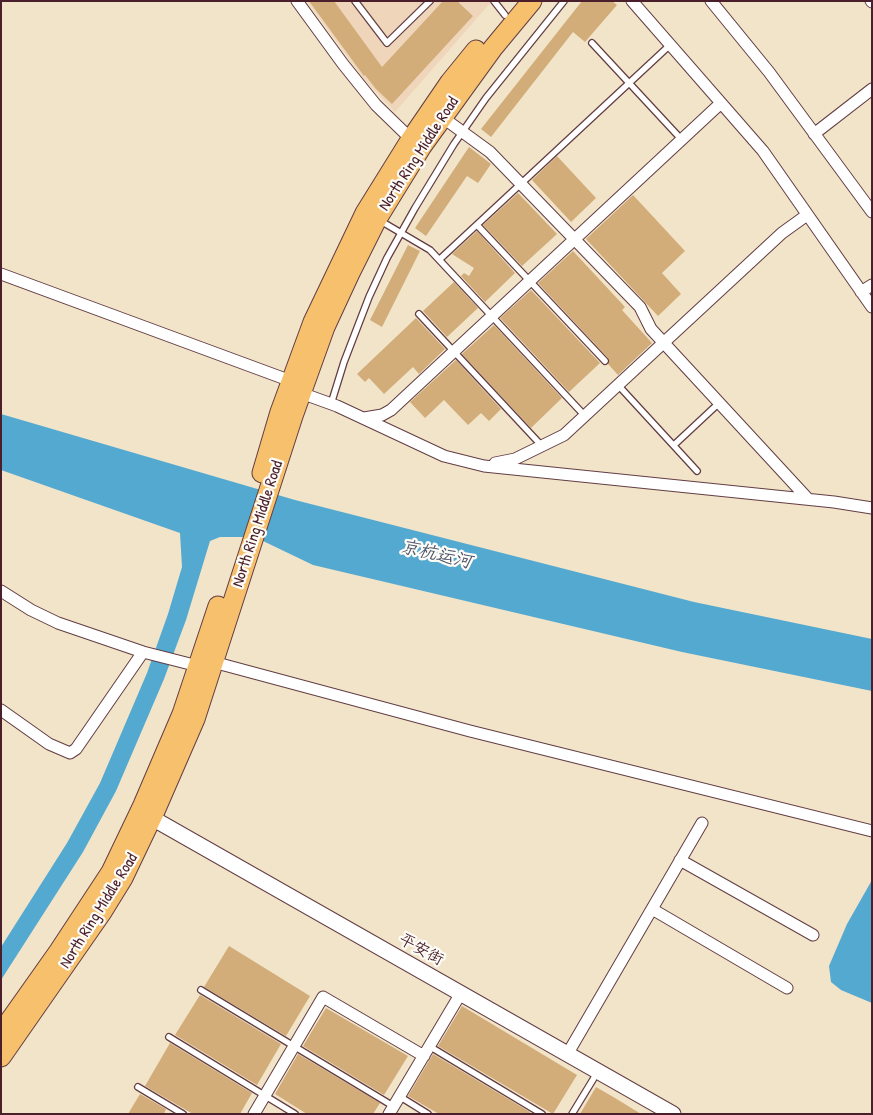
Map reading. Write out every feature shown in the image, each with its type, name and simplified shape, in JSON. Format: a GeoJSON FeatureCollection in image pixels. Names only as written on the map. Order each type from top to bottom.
{"type":"FeatureCollection","features":[{"type":"Feature","properties":{"kind":"main road","name":"North Ring Middle Road"},"geometry":{"type":"LineString","coordinates":[[296,387],[377,219],[442,117],[493,48],[532,1]]}},
{"type":"Feature","properties":{"kind":"main road","name":"North Ring Middle Road"},"geometry":{"type":"LineString","coordinates":[[1,1033],[111,872],[161,766],[205,664],[243,554],[296,387],[313,322],[338,268],[365,213],[411,139],[505,6]]}},
{"type":"Feature","properties":{"kind":"main road","name":"North Ring Middle Road"},"geometry":{"type":"LineString","coordinates":[[1,1056],[102,912],[123,878],[152,818],[195,718],[205,664]]}},
{"type":"Feature","properties":{"kind":"street"},"geometry":{"type":"LineString","coordinates":[[297,1],[342,64],[376,105],[411,139]]}},
{"type":"Feature","properties":{"kind":"street"},"geometry":{"type":"LineString","coordinates":[[632,1],[763,151],[872,307]]}},
{"type":"Feature","properties":{"kind":"street"},"geometry":{"type":"LineString","coordinates":[[711,1],[769,72],[872,212]]}},
{"type":"Feature","properties":{"kind":"street"},"geometry":{"type":"LineString","coordinates":[[814,134],[872,89]]}},
{"type":"Feature","properties":{"kind":"street"},"geometry":{"type":"LineString","coordinates":[[362,418],[382,415],[391,410],[722,103]]}},
{"type":"Feature","properties":{"kind":"street"},"geometry":{"type":"LineString","coordinates":[[442,117],[490,152],[640,307],[651,329],[808,499]]}},
{"type":"Feature","properties":{"kind":"street"},"geometry":{"type":"LineString","coordinates":[[484,466],[516,459],[564,435],[782,233],[808,215]]}},
{"type":"Feature","properties":{"kind":"street"},"geometry":{"type":"LineString","coordinates":[[1,274],[296,387],[444,456],[484,466],[808,499],[872,508]]}},
{"type":"Feature","properties":{"kind":"street"},"geometry":{"type":"LineString","coordinates":[[861,292],[872,285]]}},
{"type":"Feature","properties":{"kind":"street"},"geometry":{"type":"LineString","coordinates":[[1,591],[31,610],[58,623],[143,652],[205,664],[872,831]]}},
{"type":"Feature","properties":{"kind":"street"},"geometry":{"type":"LineString","coordinates":[[1,710],[49,744],[70,753],[76,750],[143,652]]}},
{"type":"Feature","properties":{"kind":"street","name":"平安街"},"geometry":{"type":"LineString","coordinates":[[152,818],[673,1114]]}},
{"type":"Feature","properties":{"kind":"street"},"geometry":{"type":"LineString","coordinates":[[568,1053],[702,823]]}},
{"type":"Feature","properties":{"kind":"street"},"geometry":{"type":"LineString","coordinates":[[680,860],[813,935]]}},
{"type":"Feature","properties":{"kind":"street"},"geometry":{"type":"LineString","coordinates":[[652,909],[787,988]]}},
{"type":"Feature","properties":{"kind":"street"},"geometry":{"type":"LineString","coordinates":[[394,1105],[461,993]]}},
{"type":"Feature","properties":{"kind":"street"},"geometry":{"type":"LineString","coordinates":[[254,1114],[324,997],[426,1051]]}},
{"type":"Feature","properties":{"kind":"lane"},"geometry":{"type":"LineString","coordinates":[[355,1],[387,43],[430,1]]}},
{"type":"Feature","properties":{"kind":"lane"},"geometry":{"type":"LineString","coordinates":[[331,404],[344,362],[369,297],[401,232],[463,132],[523,51],[564,1]]}},
{"type":"Feature","properties":{"kind":"lane"},"geometry":{"type":"LineString","coordinates":[[592,43],[682,140]]}},
{"type":"Feature","properties":{"kind":"lane"},"geometry":{"type":"LineString","coordinates":[[440,259],[670,45]]}},
{"type":"Feature","properties":{"kind":"lane"},"geometry":{"type":"LineString","coordinates":[[377,219],[430,250],[440,259],[585,416]]}},
{"type":"Feature","properties":{"kind":"lane"},"geometry":{"type":"LineString","coordinates":[[477,225],[604,361]]}},
{"type":"Feature","properties":{"kind":"lane"},"geometry":{"type":"LineString","coordinates":[[419,314],[542,445]]}},
{"type":"Feature","properties":{"kind":"lane"},"geometry":{"type":"LineString","coordinates":[[618,385],[697,471]]}},
{"type":"Feature","properties":{"kind":"lane"},"geometry":{"type":"LineString","coordinates":[[674,445],[718,403]]}},
{"type":"Feature","properties":{"kind":"lane"},"geometry":{"type":"LineString","coordinates":[[201,990],[394,1105],[428,1114]]}},
{"type":"Feature","properties":{"kind":"lane"},"geometry":{"type":"LineString","coordinates":[[169,1037],[295,1114]]}},
{"type":"Feature","properties":{"kind":"lane"},"geometry":{"type":"LineString","coordinates":[[426,1051],[542,1114]]}},
{"type":"Feature","properties":{"kind":"lane"},"geometry":{"type":"LineString","coordinates":[[572,1114],[598,1070]]}},
{"type":"Feature","properties":{"kind":"lane"},"geometry":{"type":"LineString","coordinates":[[138,1087],[182,1114]]}},
{"type":"Feature","properties":{"kind":"shaded area"},"geometry":{"type":"Polygon","coordinates":[[[307,1],[492,1],[395,112],[363,78],[307,1]]]}},
{"type":"Feature","properties":{"kind":"water","name":"京杭运河"},"geometry":{"type":"Polygon","coordinates":[[[1,414],[295,500],[694,602],[872,639],[872,691],[682,652],[313,565],[261,540],[247,537],[220,537],[210,541],[186,620],[164,679],[116,791],[83,852],[1,980],[1,947],[67,843],[100,783],[147,673],[182,567],[180,533],[1,470],[1,414]]]}},
{"type":"Feature","properties":{"kind":"water"},"geometry":{"type":"Polygon","coordinates":[[[872,880],[872,1003],[841,990],[831,982],[829,966],[847,924],[872,880]]]}},
{"type":"Feature","properties":{"kind":"building"},"geometry":{"type":"Polygon","coordinates":[[[309,1],[334,1],[382,67],[443,1],[457,1],[473,16],[392,104],[364,76],[309,1]]]}},
{"type":"Feature","properties":{"kind":"building"},"geometry":{"type":"Polygon","coordinates":[[[582,1],[612,1],[617,5],[585,42],[573,32],[491,137],[481,129],[582,1]]]}},
{"type":"Feature","properties":{"kind":"building"},"geometry":{"type":"Polygon","coordinates":[[[469,147],[491,164],[478,183],[467,176],[426,236],[415,228],[469,147]]]}},
{"type":"Feature","properties":{"kind":"building"},"geometry":{"type":"Polygon","coordinates":[[[557,156],[596,198],[571,222],[532,180],[557,156]]]}},
{"type":"Feature","properties":{"kind":"building"},"geometry":{"type":"Polygon","coordinates":[[[518,193],[557,234],[522,266],[483,225],[518,193]]]}},
{"type":"Feature","properties":{"kind":"building"},"geometry":{"type":"Polygon","coordinates":[[[633,195],[685,251],[662,273],[681,294],[658,316],[586,239],[633,195]]]}},
{"type":"Feature","properties":{"kind":"building"},"geometry":{"type":"Polygon","coordinates":[[[477,231],[515,273],[485,302],[461,276],[464,273],[469,276],[474,268],[452,254],[477,231]]]}},
{"type":"Feature","properties":{"kind":"building"},"geometry":{"type":"Polygon","coordinates":[[[408,245],[420,251],[382,327],[370,320],[408,245]]]}},
{"type":"Feature","properties":{"kind":"building"},"geometry":{"type":"Polygon","coordinates":[[[573,251],[625,307],[622,310],[652,343],[618,375],[608,364],[608,358],[538,283],[573,251]]]}},
{"type":"Feature","properties":{"kind":"building"},"geometry":{"type":"Polygon","coordinates":[[[454,282],[478,308],[447,337],[423,311],[454,282]]]}},
{"type":"Feature","properties":{"kind":"building"},"geometry":{"type":"Polygon","coordinates":[[[531,290],[600,363],[569,392],[500,318],[531,290]]]}},
{"type":"Feature","properties":{"kind":"building"},"geometry":{"type":"Polygon","coordinates":[[[416,318],[445,349],[419,374],[413,367],[384,394],[369,378],[365,382],[357,374],[416,318]]]}},
{"type":"Feature","properties":{"kind":"building"},"geometry":{"type":"Polygon","coordinates":[[[494,325],[562,398],[531,428],[462,354],[494,325]]]}},
{"type":"Feature","properties":{"kind":"building"},"geometry":{"type":"Polygon","coordinates":[[[456,360],[501,409],[489,421],[481,413],[468,425],[444,400],[425,418],[410,402],[456,360]]]}},
{"type":"Feature","properties":{"kind":"building"},"geometry":{"type":"Polygon","coordinates":[[[229,946],[310,996],[286,1036],[204,987],[229,946]]]}},
{"type":"Feature","properties":{"kind":"building"},"geometry":{"type":"Polygon","coordinates":[[[200,995],[281,1044],[257,1085],[175,1035],[200,995]]]}},
{"type":"Feature","properties":{"kind":"building"},"geometry":{"type":"Polygon","coordinates":[[[462,1006],[577,1075],[553,1114],[438,1046],[462,1006]]]}},
{"type":"Feature","properties":{"kind":"building"},"geometry":{"type":"Polygon","coordinates":[[[326,1008],[408,1056],[384,1095],[303,1046],[326,1008]]]}},
{"type":"Feature","properties":{"kind":"building"},"geometry":{"type":"Polygon","coordinates":[[[170,1043],[252,1093],[240,1114],[193,1114],[145,1086],[170,1043]]]}},
{"type":"Feature","properties":{"kind":"building"},"geometry":{"type":"Polygon","coordinates":[[[298,1054],[380,1103],[373,1114],[307,1114],[275,1094],[298,1054]]]}},
{"type":"Feature","properties":{"kind":"building"},"geometry":{"type":"Polygon","coordinates":[[[433,1054],[530,1112],[529,1114],[439,1114],[408,1096],[433,1054]]]}},
{"type":"Feature","properties":{"kind":"building"},"geometry":{"type":"Polygon","coordinates":[[[596,1087],[615,1098],[641,1114],[580,1114],[596,1087]]]}},
{"type":"Feature","properties":{"kind":"building"},"geometry":{"type":"Polygon","coordinates":[[[140,1094],[166,1109],[164,1114],[128,1114],[140,1094]]]}}]}
